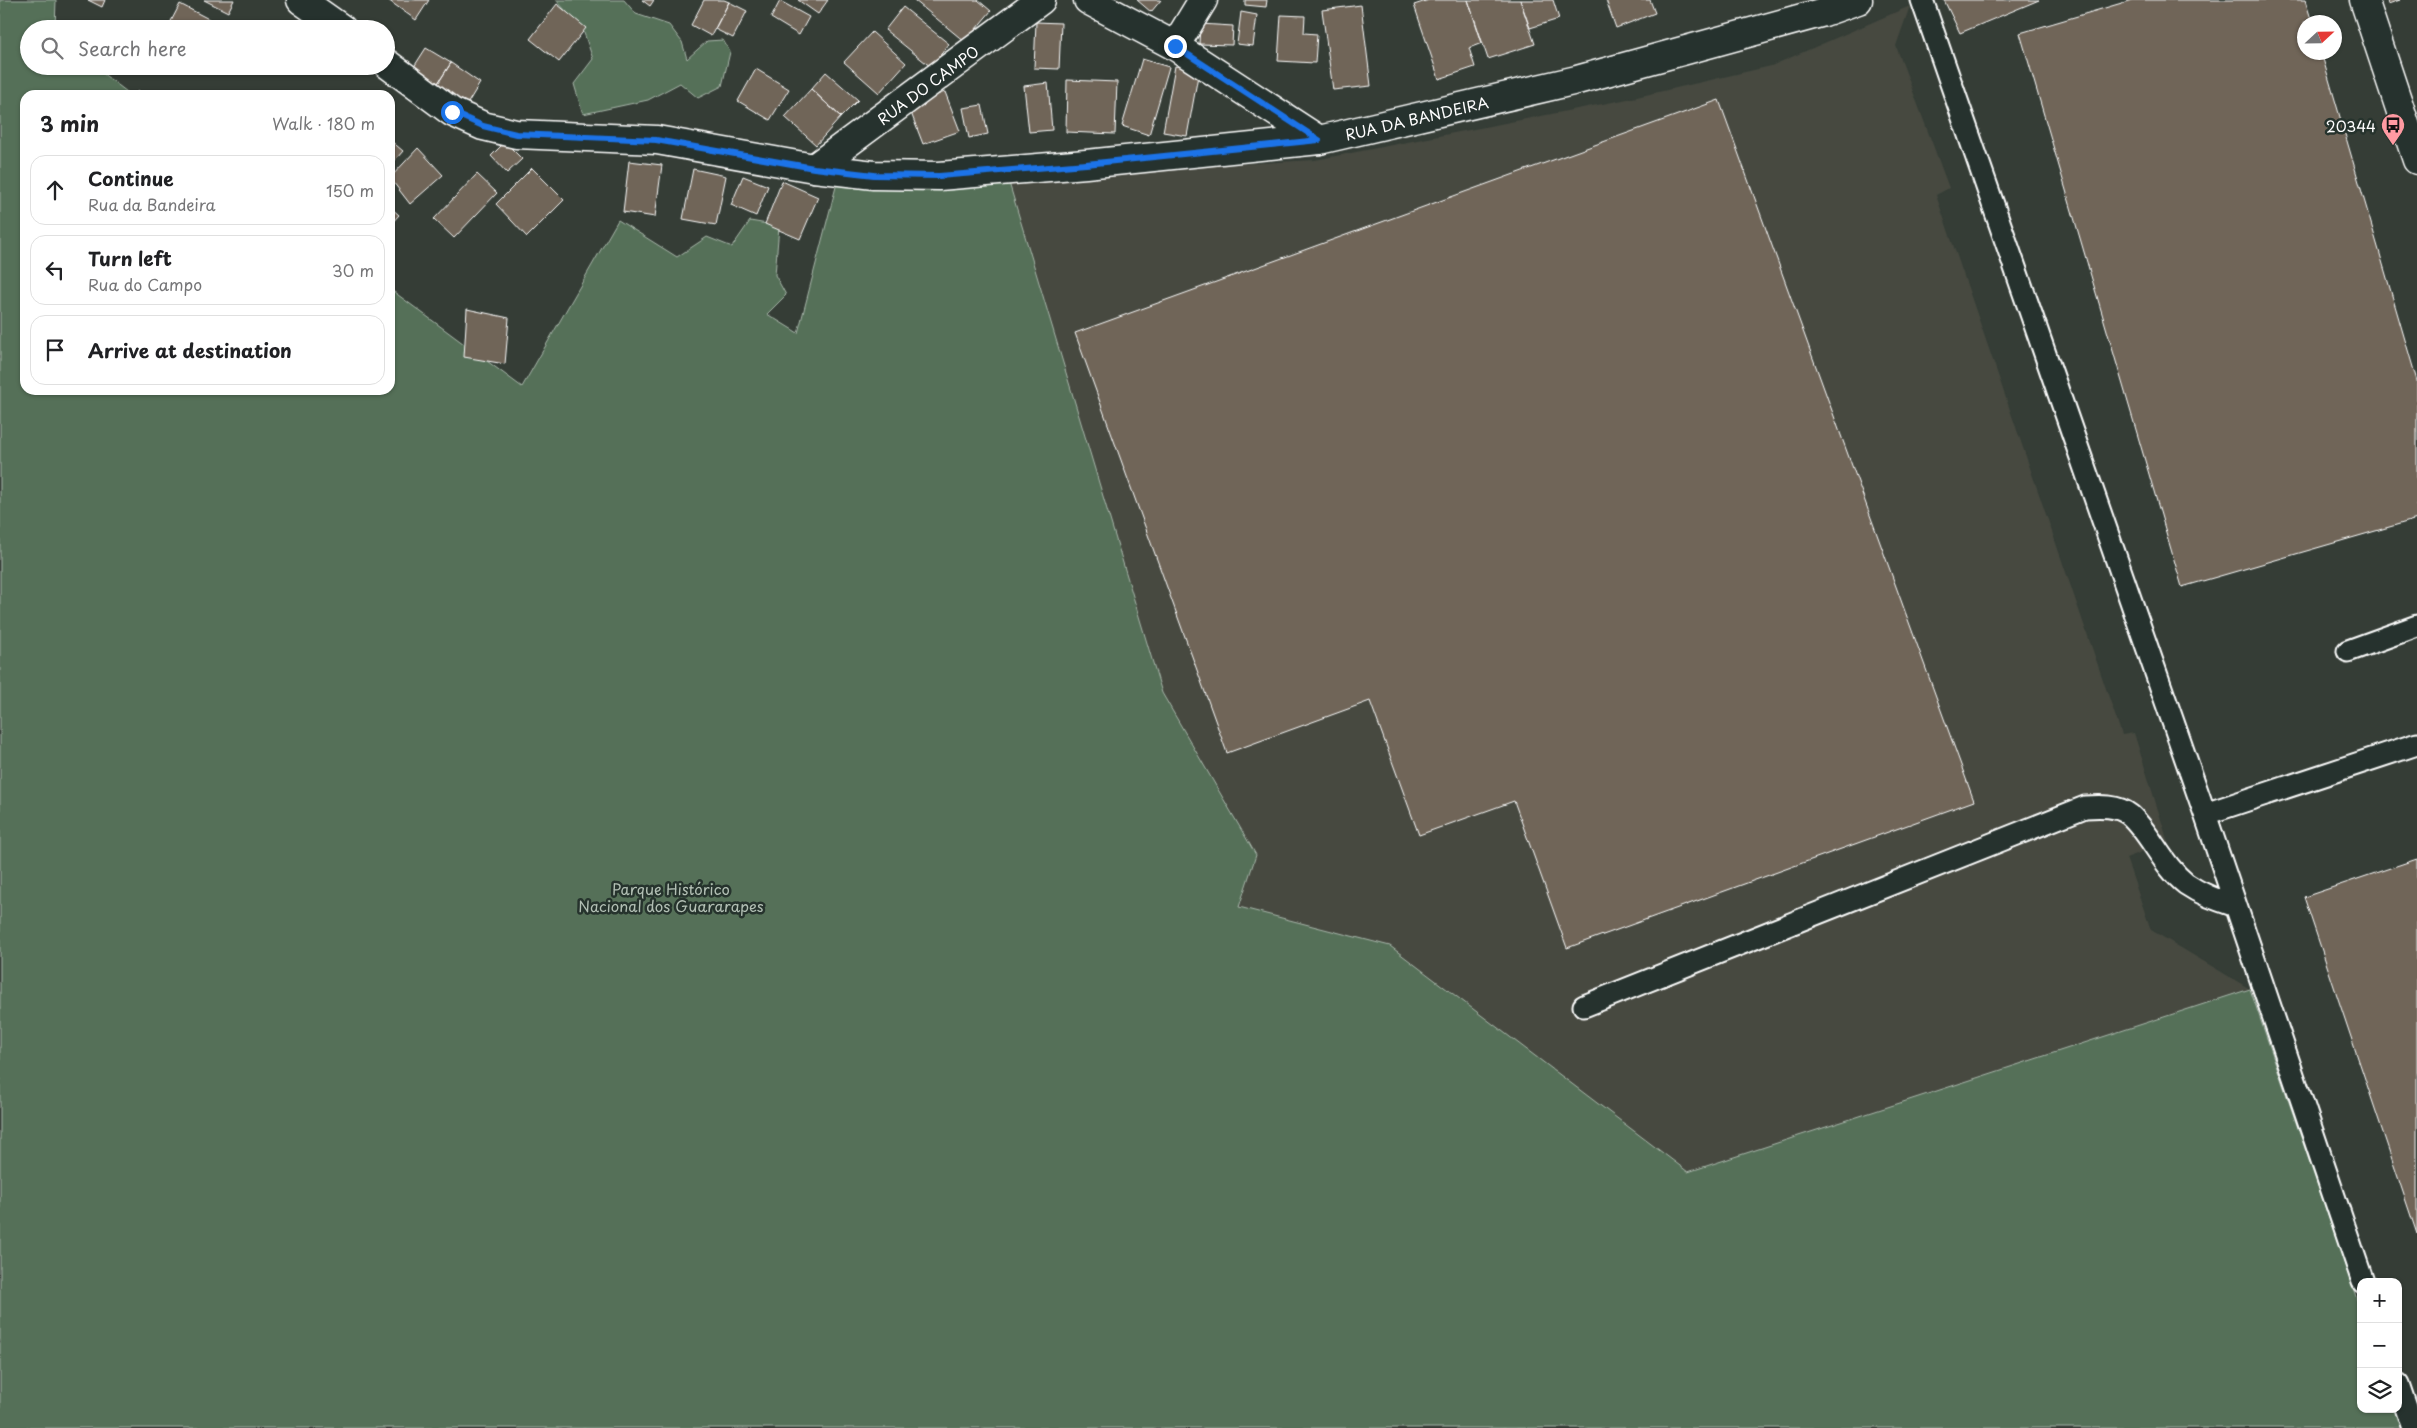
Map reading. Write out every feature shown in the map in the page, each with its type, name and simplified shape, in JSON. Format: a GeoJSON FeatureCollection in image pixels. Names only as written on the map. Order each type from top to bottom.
{"type":"FeatureCollection","features":[{"type":"Feature","properties":{"kind":"street"},"geometry":{"type":"LineString","coordinates":[[301,0],[329,20]]}},
{"type":"Feature","properties":{"kind":"street","name":"RUA DO CAMPO"},"geometry":{"type":"LineString","coordinates":[[814,168],[1040,0]]}},
{"type":"Feature","properties":{"kind":"street"},"geometry":{"type":"LineString","coordinates":[[1088,0],[1175,46],[1319,140]]}},
{"type":"Feature","properties":{"kind":"street"},"geometry":{"type":"LineString","coordinates":[[1175,46],[1203,0]]}},
{"type":"Feature","properties":{"kind":"street","name":"RUA DA BANDEIRA"},"geometry":{"type":"LineString","coordinates":[[395,70],[452,112],[491,128],[516,134],[656,140],[814,168],[874,175],[939,176],[1086,164],[1319,140],[1577,80],[1824,12],[1858,0]]}},
{"type":"Feature","properties":{"kind":"street"},"geometry":{"type":"LineString","coordinates":[[2364,0],[2417,160]]}},
{"type":"Feature","properties":{"kind":"lane"},"geometry":{"type":"LineString","coordinates":[[1922,0],[2205,814],[2363,1278]]}},
{"type":"Feature","properties":{"kind":"lane"},"geometry":{"type":"LineString","coordinates":[[2348,651],[2417,626]]}},
{"type":"Feature","properties":{"kind":"lane"},"geometry":{"type":"LineString","coordinates":[[2205,814],[2417,744]]}},
{"type":"Feature","properties":{"kind":"lane"},"geometry":{"type":"LineString","coordinates":[[1584,1006],[2085,807],[2106,806],[2129,814],[2165,863],[2185,883],[2206,897],[2236,906]]}},
{"type":"Feature","properties":{"kind":"lane"},"geometry":{"type":"LineString","coordinates":[[2402,1396],[2413,1428]]}},
{"type":"Feature","properties":{"kind":"shaded area"},"geometry":{"type":"Polygon","coordinates":[[[1910,6],[1896,46],[1949,188],[1936,195],[2122,735],[2134,733],[2168,842],[2126,858],[2151,930],[2250,989],[1671,1204],[1390,946],[1239,907],[1256,855],[1162,693],[1007,176],[1315,160],[1628,99],[1771,66],[1910,6]]]}},
{"type":"Feature","properties":{"kind":"green space","name":"Parque Histórico Nacional dos Guararapes"},"geometry":{"type":"Polygon","coordinates":[[[0,0],[56,0],[55,20],[20,20],[20,75],[105,75],[124,90],[20,90],[20,395],[395,395],[395,293],[522,387],[618,220],[677,257],[707,237],[732,247],[750,221],[779,226],[775,275],[786,295],[767,314],[798,333],[839,175],[1007,176],[1162,693],[1256,855],[1239,907],[1390,946],[1688,1172],[2250,989],[2357,1299],[2357,1413],[2396,1413],[2401,1428],[0,1428],[0,0]]]}},
{"type":"Feature","properties":{"kind":"green space"},"geometry":{"type":"Polygon","coordinates":[[[556,0],[624,0],[636,14],[669,25],[682,42],[687,59],[707,41],[723,40],[730,52],[722,86],[698,98],[680,83],[648,100],[583,114],[574,84],[593,59],[583,30],[556,0]]]}},
{"type":"Feature","properties":{"kind":"building"},"geometry":{"type":"Polygon","coordinates":[[[88,0],[105,0],[102,7],[88,0]]]}},
{"type":"Feature","properties":{"kind":"building"},"geometry":{"type":"Polygon","coordinates":[[[204,0],[234,0],[228,12],[204,0]]]}},
{"type":"Feature","properties":{"kind":"building"},"geometry":{"type":"Polygon","coordinates":[[[388,0],[429,0],[416,20],[388,0]]]}},
{"type":"Feature","properties":{"kind":"building"},"geometry":{"type":"Polygon","coordinates":[[[642,0],[654,0],[650,6],[642,0]]]}},
{"type":"Feature","properties":{"kind":"building"},"geometry":{"type":"Polygon","coordinates":[[[704,0],[724,0],[729,2],[711,36],[691,25],[704,0]]]}},
{"type":"Feature","properties":{"kind":"building"},"geometry":{"type":"Polygon","coordinates":[[[798,0],[828,0],[818,14],[798,0]]]}},
{"type":"Feature","properties":{"kind":"building"},"geometry":{"type":"Polygon","coordinates":[[[914,0],[978,0],[991,11],[965,42],[914,0]]]}},
{"type":"Feature","properties":{"kind":"building"},"geometry":{"type":"Polygon","coordinates":[[[1137,0],[1161,0],[1151,12],[1137,0]]]}},
{"type":"Feature","properties":{"kind":"building"},"geometry":{"type":"Polygon","coordinates":[[[1245,0],[1267,0],[1266,7],[1245,5],[1245,0]]]}},
{"type":"Feature","properties":{"kind":"building"},"geometry":{"type":"Polygon","coordinates":[[[1429,0],[1468,0],[1482,43],[1469,48],[1475,67],[1439,79],[1414,5],[1429,0]]]}},
{"type":"Feature","properties":{"kind":"building"},"geometry":{"type":"Polygon","coordinates":[[[1468,0],[1520,0],[1535,44],[1488,59],[1468,0]]]}},
{"type":"Feature","properties":{"kind":"building"},"geometry":{"type":"Polygon","coordinates":[[[1520,0],[1553,0],[1559,19],[1530,28],[1520,0]]]}},
{"type":"Feature","properties":{"kind":"building"},"geometry":{"type":"Polygon","coordinates":[[[1606,0],[1650,0],[1655,13],[1616,28],[1606,0]]]}},
{"type":"Feature","properties":{"kind":"building"},"geometry":{"type":"Polygon","coordinates":[[[1944,0],[2039,0],[1960,33],[1944,0]]]}},
{"type":"Feature","properties":{"kind":"building"},"geometry":{"type":"Polygon","coordinates":[[[2132,0],[2305,0],[2310,15],[2297,15],[2297,60],[2323,60],[2417,381],[2417,519],[2182,587],[2020,33],[2132,0]]]}},
{"type":"Feature","properties":{"kind":"building"},"geometry":{"type":"Polygon","coordinates":[[[2387,0],[2400,0],[2388,4],[2387,0]]]}},
{"type":"Feature","properties":{"kind":"building"},"geometry":{"type":"Polygon","coordinates":[[[780,1],[809,17],[799,35],[771,18],[780,1]]]}},
{"type":"Feature","properties":{"kind":"building"},"geometry":{"type":"Polygon","coordinates":[[[729,2],[747,11],[733,38],[715,29],[729,2]]]}},
{"type":"Feature","properties":{"kind":"building"},"geometry":{"type":"Polygon","coordinates":[[[180,4],[211,20],[172,20],[180,4]]]}},
{"type":"Feature","properties":{"kind":"building"},"geometry":{"type":"Polygon","coordinates":[[[557,4],[586,28],[559,62],[530,39],[557,4]]]}},
{"type":"Feature","properties":{"kind":"building"},"geometry":{"type":"Polygon","coordinates":[[[1361,5],[1371,86],[1333,90],[1322,10],[1361,5]]]}},
{"type":"Feature","properties":{"kind":"building"},"geometry":{"type":"Polygon","coordinates":[[[903,7],[949,44],[931,67],[885,30],[903,7]]]}},
{"type":"Feature","properties":{"kind":"building"},"geometry":{"type":"Polygon","coordinates":[[[1241,12],[1257,15],[1253,46],[1237,44],[1241,12]]]}},
{"type":"Feature","properties":{"kind":"building"},"geometry":{"type":"Polygon","coordinates":[[[1281,15],[1305,16],[1304,33],[1317,34],[1315,63],[1278,61],[1281,15]]]}},
{"type":"Feature","properties":{"kind":"building"},"geometry":{"type":"Polygon","coordinates":[[[1036,22],[1061,23],[1059,69],[1034,68],[1036,22]]]}},
{"type":"Feature","properties":{"kind":"building"},"geometry":{"type":"Polygon","coordinates":[[[1200,24],[1233,26],[1232,45],[1199,44],[1200,24]]]}},
{"type":"Feature","properties":{"kind":"building"},"geometry":{"type":"Polygon","coordinates":[[[872,32],[906,63],[879,93],[844,62],[872,32]]]}},
{"type":"Feature","properties":{"kind":"building"},"geometry":{"type":"Polygon","coordinates":[[[426,48],[451,63],[433,91],[408,76],[426,48]]]}},
{"type":"Feature","properties":{"kind":"building"},"geometry":{"type":"Polygon","coordinates":[[[1142,59],[1169,67],[1149,135],[1122,126],[1142,59]]]}},
{"type":"Feature","properties":{"kind":"building"},"geometry":{"type":"Polygon","coordinates":[[[451,63],[480,83],[463,111],[433,91],[451,63]]]}},
{"type":"Feature","properties":{"kind":"building"},"geometry":{"type":"Polygon","coordinates":[[[1175,66],[1199,70],[1187,136],[1163,132],[1175,66]]]}},
{"type":"Feature","properties":{"kind":"building"},"geometry":{"type":"Polygon","coordinates":[[[756,69],[789,89],[770,120],[738,101],[756,69]]]}},
{"type":"Feature","properties":{"kind":"building"},"geometry":{"type":"Polygon","coordinates":[[[826,72],[858,100],[841,117],[811,89],[826,72]]]}},
{"type":"Feature","properties":{"kind":"building"},"geometry":{"type":"Polygon","coordinates":[[[1067,80],[1117,82],[1115,134],[1066,132],[1067,80]]]}},
{"type":"Feature","properties":{"kind":"building"},"geometry":{"type":"Polygon","coordinates":[[[1048,83],[1052,130],[1029,132],[1024,86],[1048,83]]]}},
{"type":"Feature","properties":{"kind":"building"},"geometry":{"type":"Polygon","coordinates":[[[811,89],[841,117],[816,145],[785,117],[811,89]]]}},
{"type":"Feature","properties":{"kind":"building"},"geometry":{"type":"Polygon","coordinates":[[[945,92],[960,131],[923,144],[908,105],[945,92]]]}},
{"type":"Feature","properties":{"kind":"building"},"geometry":{"type":"Polygon","coordinates":[[[1719,100],[1974,801],[1567,948],[1514,801],[1419,835],[1370,701],[1227,753],[1075,333],[1719,100]]]}},
{"type":"Feature","properties":{"kind":"building"},"geometry":{"type":"Polygon","coordinates":[[[982,105],[988,134],[969,138],[963,108],[982,105]]]}},
{"type":"Feature","properties":{"kind":"building"},"geometry":{"type":"Polygon","coordinates":[[[505,142],[522,159],[507,173],[491,156],[505,142]]]}},
{"type":"Feature","properties":{"kind":"building"},"geometry":{"type":"Polygon","coordinates":[[[395,144],[403,151],[395,160],[395,144]]]}},
{"type":"Feature","properties":{"kind":"building"},"geometry":{"type":"Polygon","coordinates":[[[418,148],[443,175],[410,204],[395,184],[395,173],[418,148]]]}},
{"type":"Feature","properties":{"kind":"building"},"geometry":{"type":"Polygon","coordinates":[[[629,161],[662,165],[655,217],[623,212],[629,161]]]}},
{"type":"Feature","properties":{"kind":"building"},"geometry":{"type":"Polygon","coordinates":[[[532,168],[564,200],[527,237],[496,204],[532,168]]]}},
{"type":"Feature","properties":{"kind":"building"},"geometry":{"type":"Polygon","coordinates":[[[693,169],[726,176],[716,225],[683,219],[693,169]]]}},
{"type":"Feature","properties":{"kind":"building"},"geometry":{"type":"Polygon","coordinates":[[[477,174],[497,193],[454,238],[434,219],[477,174]]]}},
{"type":"Feature","properties":{"kind":"building"},"geometry":{"type":"Polygon","coordinates":[[[743,176],[768,186],[756,216],[731,205],[743,176]]]}},
{"type":"Feature","properties":{"kind":"building"},"geometry":{"type":"Polygon","coordinates":[[[782,181],[818,197],[800,239],[765,224],[782,181]]]}},
{"type":"Feature","properties":{"kind":"building"},"geometry":{"type":"Polygon","coordinates":[[[395,211],[399,215],[395,219],[395,211]]]}},
{"type":"Feature","properties":{"kind":"building"},"geometry":{"type":"Polygon","coordinates":[[[467,309],[509,318],[505,364],[464,357],[467,309]]]}},
{"type":"Feature","properties":{"kind":"building"},"geometry":{"type":"Polygon","coordinates":[[[2417,859],[2417,1234],[2304,897],[2417,859]]]}},
{"type":"Feature","properties":{"kind":"place","name":"20344"},"geometry":{"type":"Point","coordinates":[2393,146]}},
{"type":"Feature","properties":{"kind":"route"},"geometry":{"type":"LineString","coordinates":[[452,112],[483,126],[516,134],[656,140],[814,168],[874,175],[939,176],[1086,164],[1319,140],[1175,46]]}}]}
